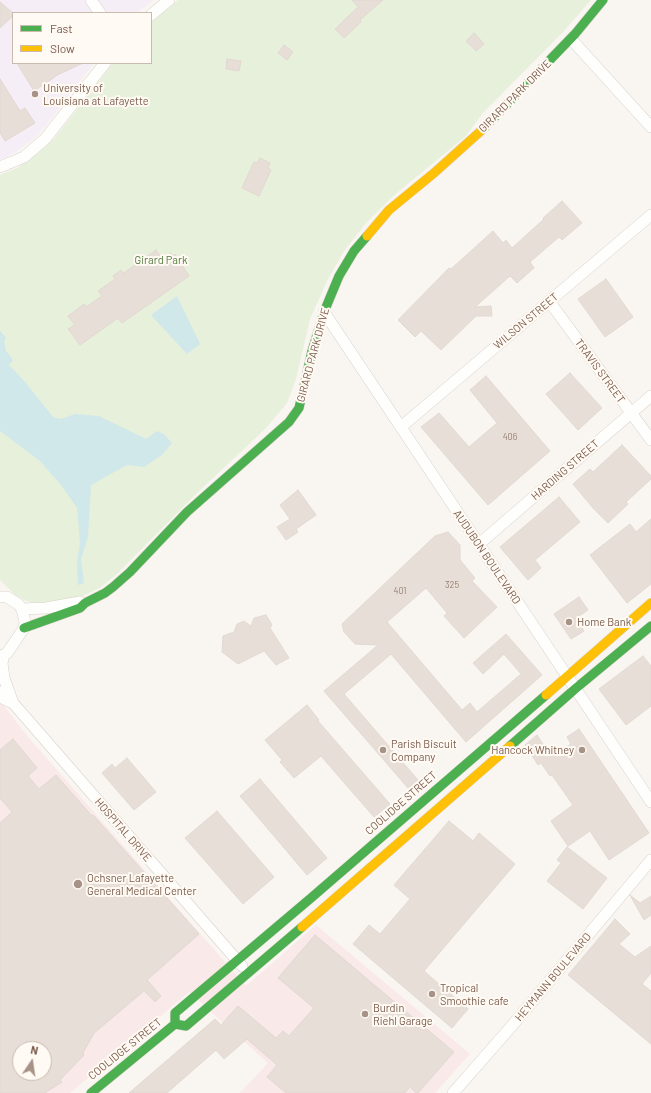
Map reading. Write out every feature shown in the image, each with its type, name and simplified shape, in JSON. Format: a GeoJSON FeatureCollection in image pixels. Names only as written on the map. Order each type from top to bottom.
{"type":"FeatureCollection","features":[{"type":"Feature","properties":{"kind":"street"},"geometry":{"type":"LineString","coordinates":[[91,0],[99,12]]}},
{"type":"Feature","properties":{"kind":"street"},"geometry":{"type":"LineString","coordinates":[[152,13],[169,0]]}},
{"type":"Feature","properties":{"kind":"street","name":"GIRARD PARK DRIVE"},"geometry":{"type":"LineString","coordinates":[[24,628],[80,608],[85,603],[105,593],[118,583],[187,512],[289,422],[299,408],[312,351],[324,312],[339,276],[354,251],[389,210],[434,173],[491,122],[570,39],[603,0]]}},
{"type":"Feature","properties":{"kind":"street"},"geometry":{"type":"LineString","coordinates":[[570,39],[651,127]]}},
{"type":"Feature","properties":{"kind":"street"},"geometry":{"type":"LineString","coordinates":[[0,168],[24,157],[45,139],[104,64]]}},
{"type":"Feature","properties":{"kind":"street","name":"WILSON STREET"},"geometry":{"type":"LineString","coordinates":[[401,427],[651,215]]}},
{"type":"Feature","properties":{"kind":"street","name":"TRAVIS STREET"},"geometry":{"type":"LineString","coordinates":[[549,302],[651,440]]}},
{"type":"Feature","properties":{"kind":"street","name":"AUDUBON BOULEVARD"},"geometry":{"type":"LineString","coordinates":[[324,312],[651,802]]}},
{"type":"Feature","properties":{"kind":"street","name":"HARDING STREET"},"geometry":{"type":"LineString","coordinates":[[479,544],[651,396]]}},
{"type":"Feature","properties":{"kind":"street"},"geometry":{"type":"LineString","coordinates":[[0,588],[4,597],[18,604],[22,609],[25,622],[24,628],[14,643],[2,656]]}},
{"type":"Feature","properties":{"kind":"street","name":"GIRARD PARK DRIVE"},"geometry":{"type":"LineString","coordinates":[[22,609],[46,608],[78,602],[85,603]]}},
{"type":"Feature","properties":{"kind":"street","name":"COOLIDGE STREET"},"geometry":{"type":"LineString","coordinates":[[175,1024],[175,1013],[311,898],[651,603]]}},
{"type":"Feature","properties":{"kind":"street","name":"COOLIDGE STREET"},"geometry":{"type":"LineString","coordinates":[[91,1093],[175,1024],[186,1026],[651,626]]}},
{"type":"Feature","properties":{"kind":"street","name":"HOSPITAL DRIVE"},"geometry":{"type":"LineString","coordinates":[[2,656],[4,678],[13,703]]}},
{"type":"Feature","properties":{"kind":"street","name":"HOSPITAL DRIVE"},"geometry":{"type":"LineString","coordinates":[[0,692],[4,698],[13,703],[248,974]]}},
{"type":"Feature","properties":{"kind":"street","name":"HEYMANN BOULEVARD"},"geometry":{"type":"LineString","coordinates":[[453,1093],[510,1028],[651,860]]}},
{"type":"Feature","properties":{"kind":"street"},"geometry":{"type":"LineString","coordinates":[[114,1088],[124,1066]]}},
{"type":"Feature","properties":{"kind":"shaded area","name":"University of Louisiana at Lafayette"},"geometry":{"type":"Polygon","coordinates":[[[0,0],[153,0],[138,12],[12,12],[12,64],[93,64],[34,139],[17,151],[0,160],[0,0]]]}},
{"type":"Feature","properties":{"kind":"shaded area","name":"Ochsner Lafayette General Medical Center"},"geometry":{"type":"Polygon","coordinates":[[[0,701],[29,738],[246,986],[316,925],[470,1054],[435,1093],[240,1093],[268,1063],[189,992],[70,1093],[0,1093],[0,701]]]}},
{"type":"Feature","properties":{"kind":"green space","name":"Girard Park"},"geometry":{"type":"Polygon","coordinates":[[[178,0],[591,0],[562,33],[482,114],[466,136],[392,197],[366,223],[344,251],[327,281],[310,319],[296,379],[287,403],[267,427],[193,497],[117,574],[101,587],[85,595],[69,600],[51,603],[26,601],[15,595],[0,580],[0,175],[19,167],[54,139],[112,64],[152,64],[152,20],[178,0]]]}},
{"type":"Feature","properties":{"kind":"water"},"geometry":{"type":"Polygon","coordinates":[[[177,296],[200,344],[187,354],[151,315],[177,296]]]}},
{"type":"Feature","properties":{"kind":"water"},"geometry":{"type":"Polygon","coordinates":[[[0,331],[6,338],[4,342],[6,351],[13,360],[9,365],[25,382],[53,417],[61,419],[75,414],[99,416],[146,439],[157,431],[164,434],[172,443],[162,455],[144,467],[127,465],[91,485],[88,537],[81,559],[84,583],[78,585],[77,563],[80,543],[77,508],[61,485],[40,461],[0,431],[0,331]]]}},
{"type":"Feature","properties":{"kind":"building"},"geometry":{"type":"Polygon","coordinates":[[[352,0],[383,0],[360,20],[361,22],[344,38],[335,29],[358,7],[352,0]]]}},
{"type":"Feature","properties":{"kind":"building"},"geometry":{"type":"Polygon","coordinates":[[[0,2],[12,12],[12,17],[0,28],[0,2]]]}},
{"type":"Feature","properties":{"kind":"building"},"geometry":{"type":"Polygon","coordinates":[[[474,33],[484,44],[476,51],[466,41],[474,33]]]}},
{"type":"Feature","properties":{"kind":"building"},"geometry":{"type":"Polygon","coordinates":[[[284,45],[293,52],[287,60],[278,53],[284,45]]]}},
{"type":"Feature","properties":{"kind":"building"},"geometry":{"type":"Polygon","coordinates":[[[227,59],[241,61],[239,71],[226,69],[227,59]]]}},
{"type":"Feature","properties":{"kind":"building"},"geometry":{"type":"Polygon","coordinates":[[[18,64],[81,64],[55,76],[34,91],[18,64]]]}},
{"type":"Feature","properties":{"kind":"building"},"geometry":{"type":"Polygon","coordinates":[[[0,79],[20,111],[25,108],[35,123],[5,141],[0,133],[0,79]]]}},
{"type":"Feature","properties":{"kind":"building"},"geometry":{"type":"Polygon","coordinates":[[[260,158],[270,163],[268,168],[271,170],[259,196],[242,188],[254,162],[257,163],[260,158]]]}},
{"type":"Feature","properties":{"kind":"building"},"geometry":{"type":"Polygon","coordinates":[[[562,201],[582,223],[562,240],[559,237],[530,262],[534,268],[517,283],[510,276],[475,307],[491,306],[492,316],[476,316],[441,350],[421,331],[415,337],[398,320],[449,268],[451,269],[493,231],[503,243],[506,240],[512,248],[562,201]]]}},
{"type":"Feature","properties":{"kind":"building"},"geometry":{"type":"Polygon","coordinates":[[[156,250],[163,260],[171,253],[173,256],[175,254],[189,276],[122,323],[118,318],[80,345],[68,329],[75,325],[68,316],[84,304],[86,307],[102,296],[98,291],[115,279],[113,276],[121,270],[124,273],[156,250]]]}},
{"type":"Feature","properties":{"kind":"building"},"geometry":{"type":"Polygon","coordinates":[[[606,279],[633,317],[605,337],[578,299],[606,279]]]}},
{"type":"Feature","properties":{"kind":"building"},"geometry":{"type":"Polygon","coordinates":[[[570,373],[602,408],[578,430],[546,394],[570,373]]]}},
{"type":"Feature","properties":{"kind":"building"},"geometry":{"type":"Polygon","coordinates":[[[486,376],[550,451],[488,505],[421,427],[439,413],[469,447],[497,423],[470,390],[486,376]]]}},
{"type":"Feature","properties":{"kind":"building"},"geometry":{"type":"Polygon","coordinates":[[[622,445],[651,476],[651,479],[626,502],[628,504],[608,523],[573,484],[590,469],[593,472],[622,445]]]}},
{"type":"Feature","properties":{"kind":"building"},"geometry":{"type":"Polygon","coordinates":[[[298,490],[316,515],[296,529],[298,532],[286,540],[277,527],[290,519],[280,505],[298,490]]]}},
{"type":"Feature","properties":{"kind":"building"},"geometry":{"type":"Polygon","coordinates":[[[559,497],[580,522],[535,560],[541,568],[528,580],[500,547],[559,497]]]}},
{"type":"Feature","properties":{"kind":"building"},"geometry":{"type":"Polygon","coordinates":[[[651,519],[651,584],[627,603],[590,555],[630,524],[636,532],[651,519]]]}},
{"type":"Feature","properties":{"kind":"building"},"geometry":{"type":"Polygon","coordinates":[[[448,532],[460,545],[460,560],[475,578],[472,581],[497,607],[464,638],[444,616],[447,613],[426,588],[387,622],[462,710],[470,703],[477,712],[521,674],[504,654],[483,674],[473,663],[506,634],[542,675],[466,742],[391,654],[344,694],[418,780],[408,788],[324,691],[378,645],[355,644],[344,632],[342,624],[435,536],[448,532]]]}},
{"type":"Feature","properties":{"kind":"building","name":"Home Bank"},"geometry":{"type":"Polygon","coordinates":[[[579,597],[588,610],[576,618],[584,631],[571,639],[554,614],[579,597]]]}},
{"type":"Feature","properties":{"kind":"building"},"geometry":{"type":"Polygon","coordinates":[[[266,615],[272,625],[270,628],[289,658],[276,665],[264,651],[238,664],[222,652],[223,636],[234,632],[237,624],[244,621],[251,626],[254,618],[266,615]]]}},
{"type":"Feature","properties":{"kind":"building"},"geometry":{"type":"Polygon","coordinates":[[[643,656],[651,666],[651,706],[626,725],[599,689],[643,656]]]}},
{"type":"Feature","properties":{"kind":"building"},"geometry":{"type":"Polygon","coordinates":[[[307,705],[319,720],[318,721],[390,804],[374,817],[321,756],[294,778],[280,762],[282,760],[265,740],[307,705]]]}},
{"type":"Feature","properties":{"kind":"building"},"geometry":{"type":"Polygon","coordinates":[[[579,729],[649,833],[609,860],[590,831],[568,846],[551,821],[573,805],[552,775],[550,776],[541,763],[538,765],[525,745],[537,735],[551,757],[571,744],[567,737],[579,729]]]}},
{"type":"Feature","properties":{"kind":"building"},"geometry":{"type":"Polygon","coordinates":[[[13,739],[37,768],[28,776],[39,789],[56,775],[199,934],[147,980],[161,996],[155,1002],[144,991],[94,1033],[83,1053],[84,1055],[60,1080],[62,1082],[45,1093],[0,1093],[0,823],[12,812],[0,798],[0,750],[13,739]]]}},
{"type":"Feature","properties":{"kind":"building"},"geometry":{"type":"Polygon","coordinates":[[[127,758],[156,792],[134,810],[102,773],[112,764],[115,768],[127,758]]]}},
{"type":"Feature","properties":{"kind":"building"},"geometry":{"type":"Polygon","coordinates":[[[260,779],[327,858],[307,875],[240,796],[260,779]]]}},
{"type":"Feature","properties":{"kind":"building"},"geometry":{"type":"Polygon","coordinates":[[[217,811],[274,877],[243,904],[185,838],[217,811]]]}},
{"type":"Feature","properties":{"kind":"building"},"geometry":{"type":"Polygon","coordinates":[[[449,821],[473,841],[479,833],[515,864],[424,971],[468,1009],[452,1028],[353,944],[369,925],[380,934],[410,899],[394,885],[449,821]]]}},
{"type":"Feature","properties":{"kind":"building"},"geometry":{"type":"Polygon","coordinates":[[[567,847],[607,878],[583,909],[547,881],[561,863],[557,860],[567,847]]]}},
{"type":"Feature","properties":{"kind":"building"},"geometry":{"type":"Polygon","coordinates":[[[630,895],[640,903],[651,896],[651,915],[644,920],[630,895]]]}},
{"type":"Feature","properties":{"kind":"building"},"geometry":{"type":"Polygon","coordinates":[[[615,919],[630,934],[619,944],[635,957],[651,946],[651,973],[642,984],[651,991],[651,1044],[568,975],[615,919]]]}},
{"type":"Feature","properties":{"kind":"building"},"geometry":{"type":"Polygon","coordinates":[[[315,935],[454,1052],[418,1093],[410,1087],[405,1093],[286,1093],[267,1077],[277,1065],[247,1039],[224,1059],[216,1050],[167,1093],[129,1093],[215,1019],[221,1025],[238,1006],[276,1038],[283,1031],[289,1036],[314,1008],[278,978],[315,935]]]}},
{"type":"Feature","properties":{"kind":"traffic: fast"},"geometry":{"type":"LineString","coordinates":[[483,129],[575,34],[603,0]]}},
{"type":"Feature","properties":{"kind":"traffic: fast"},"geometry":{"type":"LineString","coordinates":[[24,628],[80,608],[85,603],[105,593],[113,587],[130,572],[187,512],[289,422],[299,408],[312,351],[324,312],[339,276],[354,251],[367,236]]}},
{"type":"Feature","properties":{"kind":"traffic: fast"},"geometry":{"type":"LineString","coordinates":[[510,746],[575,689],[651,626]]}},
{"type":"Feature","properties":{"kind":"traffic: fast"},"geometry":{"type":"LineString","coordinates":[[175,1024],[175,1013],[546,695]]}},
{"type":"Feature","properties":{"kind":"traffic: fast"},"geometry":{"type":"LineString","coordinates":[[91,1093],[175,1024],[186,1026],[302,927]]}},
{"type":"Feature","properties":{"kind":"traffic: slow"},"geometry":{"type":"LineString","coordinates":[[367,236],[389,210],[434,173],[483,129]]}},
{"type":"Feature","properties":{"kind":"traffic: slow"},"geometry":{"type":"LineString","coordinates":[[546,695],[651,603]]}},
{"type":"Feature","properties":{"kind":"traffic: slow"},"geometry":{"type":"LineString","coordinates":[[302,927],[510,746]]}},
{"type":"Feature","properties":{"kind":"place","name":"University of Louisiana at Lafayette"},"geometry":{"type":"Point","coordinates":[35,94]}},
{"type":"Feature","properties":{"kind":"place","name":"Home Bank"},"geometry":{"type":"Point","coordinates":[569,622]}},
{"type":"Feature","properties":{"kind":"place","name":"Parish Biscuit Company"},"geometry":{"type":"Point","coordinates":[383,750]}},
{"type":"Feature","properties":{"kind":"place","name":"Hancock Whitney"},"geometry":{"type":"Point","coordinates":[582,750]}},
{"type":"Feature","properties":{"kind":"place","name":"Ochsner Lafayette General Medical Center"},"geometry":{"type":"Point","coordinates":[78,884]}},
{"type":"Feature","properties":{"kind":"place","name":"Tropical Smoothie cafe"},"geometry":{"type":"Point","coordinates":[432,994]}},
{"type":"Feature","properties":{"kind":"place","name":"Burdin Riehl Garage"},"geometry":{"type":"Point","coordinates":[365,1014]}}]}
